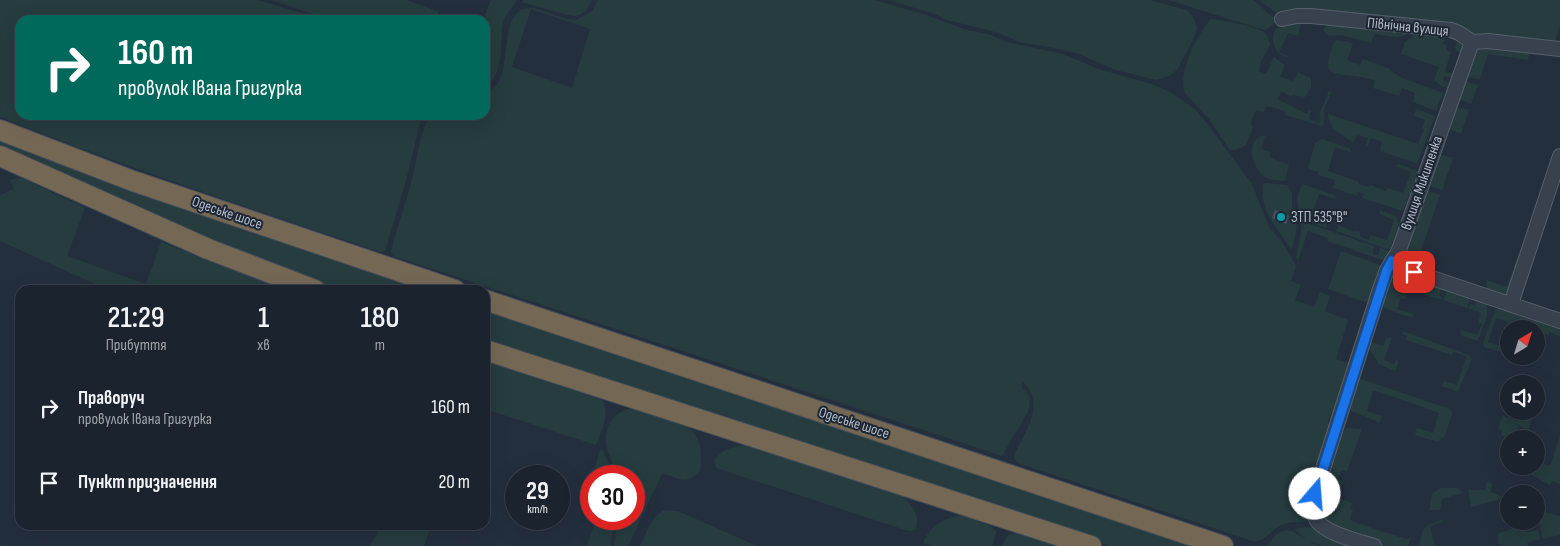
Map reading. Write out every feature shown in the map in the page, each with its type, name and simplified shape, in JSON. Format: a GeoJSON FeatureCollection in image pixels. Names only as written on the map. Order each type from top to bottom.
{"type":"FeatureCollection","features":[{"type":"Feature","properties":{"kind":"highway","name":"Одеське шосе"},"geometry":{"type":"LineString","coordinates":[[0,130],[133,181],[440,285]]}},
{"type":"Feature","properties":{"kind":"highway"},"geometry":{"type":"LineString","coordinates":[[0,156],[200,246],[302,285]]}},
{"type":"Feature","properties":{"kind":"highway","name":"Одеське шосе"},"geometry":{"type":"LineString","coordinates":[[490,302],[1223,546]]}},
{"type":"Feature","properties":{"kind":"highway"},"geometry":{"type":"LineString","coordinates":[[490,352],[1091,546]]}},
{"type":"Feature","properties":{"kind":"street","name":"Північна вулиця"},"geometry":{"type":"LineString","coordinates":[[1282,19],[1304,16],[1451,30],[1460,33],[1472,42],[1488,41],[1560,49]]}},
{"type":"Feature","properties":{"kind":"street","name":"вулиця Микитенка"},"geometry":{"type":"LineString","coordinates":[[1374,546],[1334,533],[1322,525],[1316,519],[1314,508],[1315,494],[1380,289],[1399,250],[1433,148],[1472,42]]}},
{"type":"Feature","properties":{"kind":"street"},"geometry":{"type":"LineString","coordinates":[[1511,304],[1560,156]]}},
{"type":"Feature","properties":{"kind":"street"},"geometry":{"type":"LineString","coordinates":[[1392,261],[1421,274],[1560,322]]}},
{"type":"Feature","properties":{"kind":"green space"},"geometry":{"type":"Polygon","coordinates":[[[0,0],[258,0],[308,15],[15,15],[15,120],[421,120],[406,181],[385,251],[380,252],[189,187],[0,117],[0,0]]]}},
{"type":"Feature","properties":{"kind":"green space"},"geometry":{"type":"Polygon","coordinates":[[[271,0],[407,0],[439,12],[438,15],[317,15],[271,0]]]}},
{"type":"Feature","properties":{"kind":"green space"},"geometry":{"type":"Polygon","coordinates":[[[491,0],[517,0],[504,20],[498,67],[496,75],[490,82],[490,15],[485,15],[491,0]]]}},
{"type":"Feature","properties":{"kind":"green space"},"geometry":{"type":"Polygon","coordinates":[[[523,0],[592,0],[584,12],[576,16],[522,3],[523,0]]]}},
{"type":"Feature","properties":{"kind":"green space"},"geometry":{"type":"Polygon","coordinates":[[[598,0],[875,0],[923,14],[964,29],[991,35],[1006,42],[1063,54],[1096,68],[1151,84],[1181,99],[1198,112],[1252,184],[1269,227],[1282,242],[1296,266],[1291,281],[1301,285],[1295,300],[1314,307],[1320,292],[1330,296],[1325,311],[1348,320],[1336,359],[1351,364],[1335,415],[1331,414],[1328,422],[1331,426],[1305,506],[1308,519],[1306,522],[1285,524],[1278,527],[1265,538],[1252,541],[1018,463],[1014,458],[1015,453],[1032,417],[1033,408],[1030,390],[1023,382],[1021,386],[1030,398],[1029,410],[1002,456],[490,288],[490,285],[481,285],[393,256],[391,251],[410,188],[421,137],[428,120],[490,120],[490,90],[499,81],[510,26],[514,16],[521,10],[531,8],[537,9],[570,20],[576,20],[592,11],[598,0]],[[531,9],[512,67],[572,88],[590,29],[531,9]]]}},
{"type":"Feature","properties":{"kind":"green space"},"geometry":{"type":"Polygon","coordinates":[[[889,0],[1150,0],[1187,10],[1194,18],[1197,29],[1177,70],[1169,76],[1157,80],[1115,70],[1079,54],[1020,42],[995,32],[947,20],[889,0]]]}},
{"type":"Feature","properties":{"kind":"green space"},"geometry":{"type":"Polygon","coordinates":[[[1168,0],[1253,0],[1274,18],[1275,23],[1264,30],[1168,0]]]}},
{"type":"Feature","properties":{"kind":"green space"},"geometry":{"type":"Polygon","coordinates":[[[1258,0],[1560,0],[1560,25],[1554,45],[1278,14],[1258,0]]]}},
{"type":"Feature","properties":{"kind":"green space"},"geometry":{"type":"Polygon","coordinates":[[[1302,18],[1298,36],[1288,33],[1279,53],[1288,56],[1287,58],[1278,53],[1274,45],[1274,33],[1282,25],[1302,18]]]}},
{"type":"Feature","properties":{"kind":"green space"},"geometry":{"type":"Polygon","coordinates":[[[1211,19],[1248,26],[1266,34],[1270,45],[1261,62],[1259,71],[1266,74],[1274,57],[1285,65],[1280,77],[1294,81],[1298,72],[1311,78],[1311,88],[1305,97],[1293,95],[1292,97],[1282,92],[1277,99],[1307,114],[1309,110],[1311,111],[1309,119],[1319,123],[1321,117],[1319,115],[1329,91],[1331,92],[1324,110],[1324,124],[1322,126],[1285,115],[1285,111],[1267,106],[1264,112],[1256,110],[1251,123],[1253,128],[1246,145],[1236,150],[1230,150],[1209,119],[1185,93],[1183,85],[1190,54],[1200,34],[1211,19]]]}},
{"type":"Feature","properties":{"kind":"green space"},"geometry":{"type":"Polygon","coordinates":[[[1330,21],[1413,29],[1409,33],[1400,36],[1375,34],[1371,43],[1342,35],[1329,36],[1323,30],[1330,21]]]}},
{"type":"Feature","properties":{"kind":"green space"},"geometry":{"type":"Polygon","coordinates":[[[1420,30],[1446,33],[1466,43],[1464,54],[1455,50],[1457,40],[1446,36],[1443,44],[1447,45],[1446,50],[1451,52],[1445,71],[1457,75],[1455,79],[1444,76],[1443,81],[1453,84],[1452,89],[1441,86],[1434,80],[1439,67],[1401,54],[1405,42],[1420,30]]]}},
{"type":"Feature","properties":{"kind":"green space"},"geometry":{"type":"Polygon","coordinates":[[[1337,40],[1353,43],[1347,60],[1360,65],[1363,59],[1388,68],[1400,77],[1443,93],[1436,111],[1413,102],[1415,93],[1402,88],[1399,96],[1373,88],[1375,81],[1363,77],[1341,75],[1330,71],[1328,64],[1329,56],[1334,42],[1337,40]]]}},
{"type":"Feature","properties":{"kind":"green space"},"geometry":{"type":"Polygon","coordinates":[[[1479,48],[1530,49],[1528,60],[1488,54],[1480,79],[1467,77],[1479,48]]]}},
{"type":"Feature","properties":{"kind":"green space"},"geometry":{"type":"Polygon","coordinates":[[[1465,81],[1478,85],[1471,104],[1459,99],[1465,81]]]}},
{"type":"Feature","properties":{"kind":"green space"},"geometry":{"type":"Polygon","coordinates":[[[1456,107],[1469,110],[1461,134],[1449,129],[1456,107]]]}},
{"type":"Feature","properties":{"kind":"green space"},"geometry":{"type":"Polygon","coordinates":[[[1416,109],[1435,116],[1416,163],[1380,151],[1382,142],[1371,138],[1367,147],[1365,147],[1368,138],[1357,135],[1353,143],[1333,129],[1328,117],[1328,114],[1418,144],[1424,129],[1422,129],[1425,120],[1414,116],[1416,109]]]}},
{"type":"Feature","properties":{"kind":"green space"},"geometry":{"type":"Polygon","coordinates":[[[1260,136],[1265,136],[1261,149],[1271,152],[1270,158],[1289,164],[1285,181],[1272,180],[1265,177],[1254,163],[1252,157],[1253,145],[1260,136]]]}},
{"type":"Feature","properties":{"kind":"green space"},"geometry":{"type":"Polygon","coordinates":[[[1322,139],[1349,148],[1352,153],[1335,147],[1328,171],[1359,182],[1359,184],[1369,187],[1370,185],[1386,191],[1388,188],[1403,193],[1411,172],[1394,166],[1399,164],[1418,171],[1403,211],[1362,198],[1364,194],[1358,192],[1357,196],[1333,188],[1335,180],[1318,175],[1318,172],[1308,168],[1315,143],[1322,139]]]}},
{"type":"Feature","properties":{"kind":"green space"},"geometry":{"type":"Polygon","coordinates":[[[0,140],[134,192],[414,285],[319,285],[239,255],[0,150],[0,140]]]}},
{"type":"Feature","properties":{"kind":"green space"},"geometry":{"type":"Polygon","coordinates":[[[1439,154],[1453,158],[1442,190],[1428,185],[1439,154]]]}},
{"type":"Feature","properties":{"kind":"green space"},"geometry":{"type":"Polygon","coordinates":[[[22,178],[85,208],[67,256],[146,284],[161,242],[270,285],[95,284],[0,241],[0,195],[14,189],[10,180],[22,178]]]}},
{"type":"Feature","properties":{"kind":"green space"},"geometry":{"type":"Polygon","coordinates":[[[1263,184],[1287,185],[1292,193],[1292,206],[1297,227],[1292,250],[1275,227],[1267,212],[1263,194],[1263,184]]]}},
{"type":"Feature","properties":{"kind":"green space"},"geometry":{"type":"Polygon","coordinates":[[[1302,184],[1337,196],[1335,199],[1319,194],[1312,215],[1328,221],[1326,228],[1303,220],[1298,202],[1302,184]]]}},
{"type":"Feature","properties":{"kind":"green space"},"geometry":{"type":"Polygon","coordinates":[[[1426,190],[1440,195],[1419,256],[1437,263],[1431,274],[1409,263],[1407,254],[1409,236],[1426,190]]]}},
{"type":"Feature","properties":{"kind":"green space"},"geometry":{"type":"Polygon","coordinates":[[[1380,210],[1395,216],[1399,223],[1391,248],[1387,249],[1336,231],[1339,225],[1354,232],[1360,232],[1360,237],[1369,240],[1371,235],[1387,240],[1394,220],[1379,214],[1380,210]]]}},
{"type":"Feature","properties":{"kind":"green space"},"geometry":{"type":"Polygon","coordinates":[[[1301,221],[1374,246],[1373,254],[1378,255],[1380,248],[1389,251],[1385,261],[1327,241],[1328,238],[1308,231],[1298,260],[1296,257],[1301,233],[1301,221]]]}},
{"type":"Feature","properties":{"kind":"green space"},"geometry":{"type":"Polygon","coordinates":[[[1341,251],[1383,266],[1369,301],[1365,302],[1328,289],[1341,251]]]}},
{"type":"Feature","properties":{"kind":"green space"},"geometry":{"type":"Polygon","coordinates":[[[1518,255],[1522,257],[1508,297],[1485,293],[1487,280],[1507,287],[1518,255]]]}},
{"type":"Feature","properties":{"kind":"green space"},"geometry":{"type":"Polygon","coordinates":[[[1401,271],[1487,303],[1487,316],[1478,341],[1460,335],[1461,330],[1477,335],[1482,324],[1478,323],[1481,313],[1468,308],[1470,304],[1475,306],[1476,301],[1470,299],[1467,308],[1443,300],[1447,292],[1441,290],[1439,296],[1443,299],[1430,297],[1411,288],[1408,290],[1405,299],[1401,298],[1397,309],[1414,314],[1412,318],[1384,308],[1382,303],[1391,277],[1401,271]]]}},
{"type":"Feature","properties":{"kind":"green space"},"geometry":{"type":"Polygon","coordinates":[[[1502,305],[1560,325],[1560,336],[1549,332],[1548,335],[1545,334],[1545,320],[1502,320],[1496,318],[1488,342],[1500,346],[1500,352],[1484,347],[1483,343],[1495,311],[1502,305]]]}},
{"type":"Feature","properties":{"kind":"green space"},"geometry":{"type":"Polygon","coordinates":[[[490,311],[1200,546],[1110,546],[490,344],[490,311]]]}},
{"type":"Feature","properties":{"kind":"green space"},"geometry":{"type":"Polygon","coordinates":[[[1403,331],[1469,355],[1472,359],[1458,392],[1442,386],[1444,381],[1457,385],[1467,356],[1453,352],[1452,355],[1406,340],[1407,336],[1402,334],[1403,331]]]}},
{"type":"Feature","properties":{"kind":"green space"},"geometry":{"type":"Polygon","coordinates":[[[1387,337],[1392,338],[1384,360],[1394,364],[1396,360],[1399,361],[1395,371],[1379,364],[1368,347],[1370,342],[1383,346],[1387,337]]]}},
{"type":"Feature","properties":{"kind":"green space"},"geometry":{"type":"Polygon","coordinates":[[[490,362],[601,399],[606,409],[606,415],[596,445],[490,411],[490,362]]]}},
{"type":"Feature","properties":{"kind":"green space"},"geometry":{"type":"Polygon","coordinates":[[[1361,379],[1450,409],[1452,414],[1445,436],[1438,442],[1415,435],[1417,428],[1433,433],[1439,413],[1380,392],[1373,391],[1367,411],[1382,416],[1380,423],[1352,411],[1349,407],[1358,380],[1361,379]]]}},
{"type":"Feature","properties":{"kind":"green space"},"geometry":{"type":"Polygon","coordinates":[[[632,408],[678,422],[693,433],[698,440],[700,448],[700,471],[695,476],[686,480],[662,474],[645,510],[645,465],[612,465],[606,443],[610,422],[627,409],[632,408]]]}},
{"type":"Feature","properties":{"kind":"green space"},"geometry":{"type":"Polygon","coordinates":[[[1501,420],[1532,420],[1529,430],[1519,426],[1518,430],[1498,429],[1501,420]]]}},
{"type":"Feature","properties":{"kind":"green space"},"geometry":{"type":"Polygon","coordinates":[[[1348,428],[1362,429],[1347,471],[1341,470],[1338,479],[1343,482],[1338,498],[1352,503],[1350,509],[1353,510],[1350,519],[1354,522],[1406,539],[1411,537],[1408,546],[1382,546],[1332,529],[1324,518],[1323,494],[1325,485],[1341,433],[1348,428]]]}},
{"type":"Feature","properties":{"kind":"green space"},"geometry":{"type":"Polygon","coordinates":[[[1560,436],[1560,484],[1552,481],[1550,486],[1532,475],[1545,475],[1545,464],[1550,466],[1560,436]]]}},
{"type":"Feature","properties":{"kind":"green space"},"geometry":{"type":"Polygon","coordinates":[[[746,445],[896,493],[913,508],[917,518],[916,529],[912,531],[905,530],[716,468],[714,461],[720,454],[736,446],[746,445]]]}},
{"type":"Feature","properties":{"kind":"green space"},"geometry":{"type":"Polygon","coordinates":[[[602,449],[610,465],[596,465],[602,449]]]}},
{"type":"Feature","properties":{"kind":"green space"},"geometry":{"type":"Polygon","coordinates":[[[1487,482],[1492,484],[1490,492],[1500,495],[1500,498],[1471,507],[1468,490],[1485,490],[1487,482]]]}},
{"type":"Feature","properties":{"kind":"green space"},"geometry":{"type":"Polygon","coordinates":[[[1440,488],[1458,488],[1463,493],[1442,499],[1440,510],[1429,510],[1432,494],[1440,488]]]}},
{"type":"Feature","properties":{"kind":"green space"},"geometry":{"type":"Polygon","coordinates":[[[664,510],[678,511],[757,546],[640,546],[652,521],[664,510]]]}},
{"type":"Feature","properties":{"kind":"green space"},"geometry":{"type":"Polygon","coordinates":[[[1545,512],[1560,516],[1560,535],[1543,539],[1541,530],[1545,530],[1545,512]]]}},
{"type":"Feature","properties":{"kind":"green space"},"geometry":{"type":"Polygon","coordinates":[[[962,515],[992,527],[996,531],[993,546],[933,546],[923,543],[930,531],[938,523],[962,515]]]}},
{"type":"Feature","properties":{"kind":"green space"},"geometry":{"type":"Polygon","coordinates":[[[1442,520],[1443,522],[1430,526],[1435,546],[1419,546],[1423,531],[1427,525],[1442,520]]]}},
{"type":"Feature","properties":{"kind":"green space"},"geometry":{"type":"Polygon","coordinates":[[[1309,527],[1365,546],[1323,546],[1309,541],[1318,546],[1267,546],[1277,534],[1285,530],[1295,532],[1306,540],[1294,529],[1309,527]]]}},
{"type":"Feature","properties":{"kind":"green space"},"geometry":{"type":"Polygon","coordinates":[[[379,530],[429,530],[424,546],[370,546],[379,530]]]}},
{"type":"Feature","properties":{"kind":"green space"},"geometry":{"type":"Polygon","coordinates":[[[592,530],[613,530],[611,546],[587,546],[592,530]]]}},
{"type":"Feature","properties":{"kind":"green space"},"geometry":{"type":"Polygon","coordinates":[[[616,530],[636,530],[628,546],[614,546],[616,530]]]}},
{"type":"Feature","properties":{"kind":"green space"},"geometry":{"type":"Polygon","coordinates":[[[1509,530],[1526,530],[1527,532],[1538,530],[1540,539],[1527,543],[1528,546],[1503,546],[1498,543],[1499,533],[1509,530]]]}},
{"type":"Feature","properties":{"kind":"green space"},"geometry":{"type":"Polygon","coordinates":[[[1017,533],[1057,546],[1002,546],[1008,536],[1017,533]]]}},
{"type":"Feature","properties":{"kind":"building","name":"ЗТП 535\"В\""},"geometry":{"type":"Polygon","coordinates":[[[1275,210],[1289,216],[1286,224],[1272,218],[1275,210]]]}},
{"type":"Feature","properties":{"kind":"place","name":"ЗТП 535\"В\""},"geometry":{"type":"Point","coordinates":[1281,217]}},
{"type":"Feature","properties":{"kind":"route"},"geometry":{"type":"LineString","coordinates":[[1315,494],[1387,270],[1392,261],[1414,272]]}}]}
